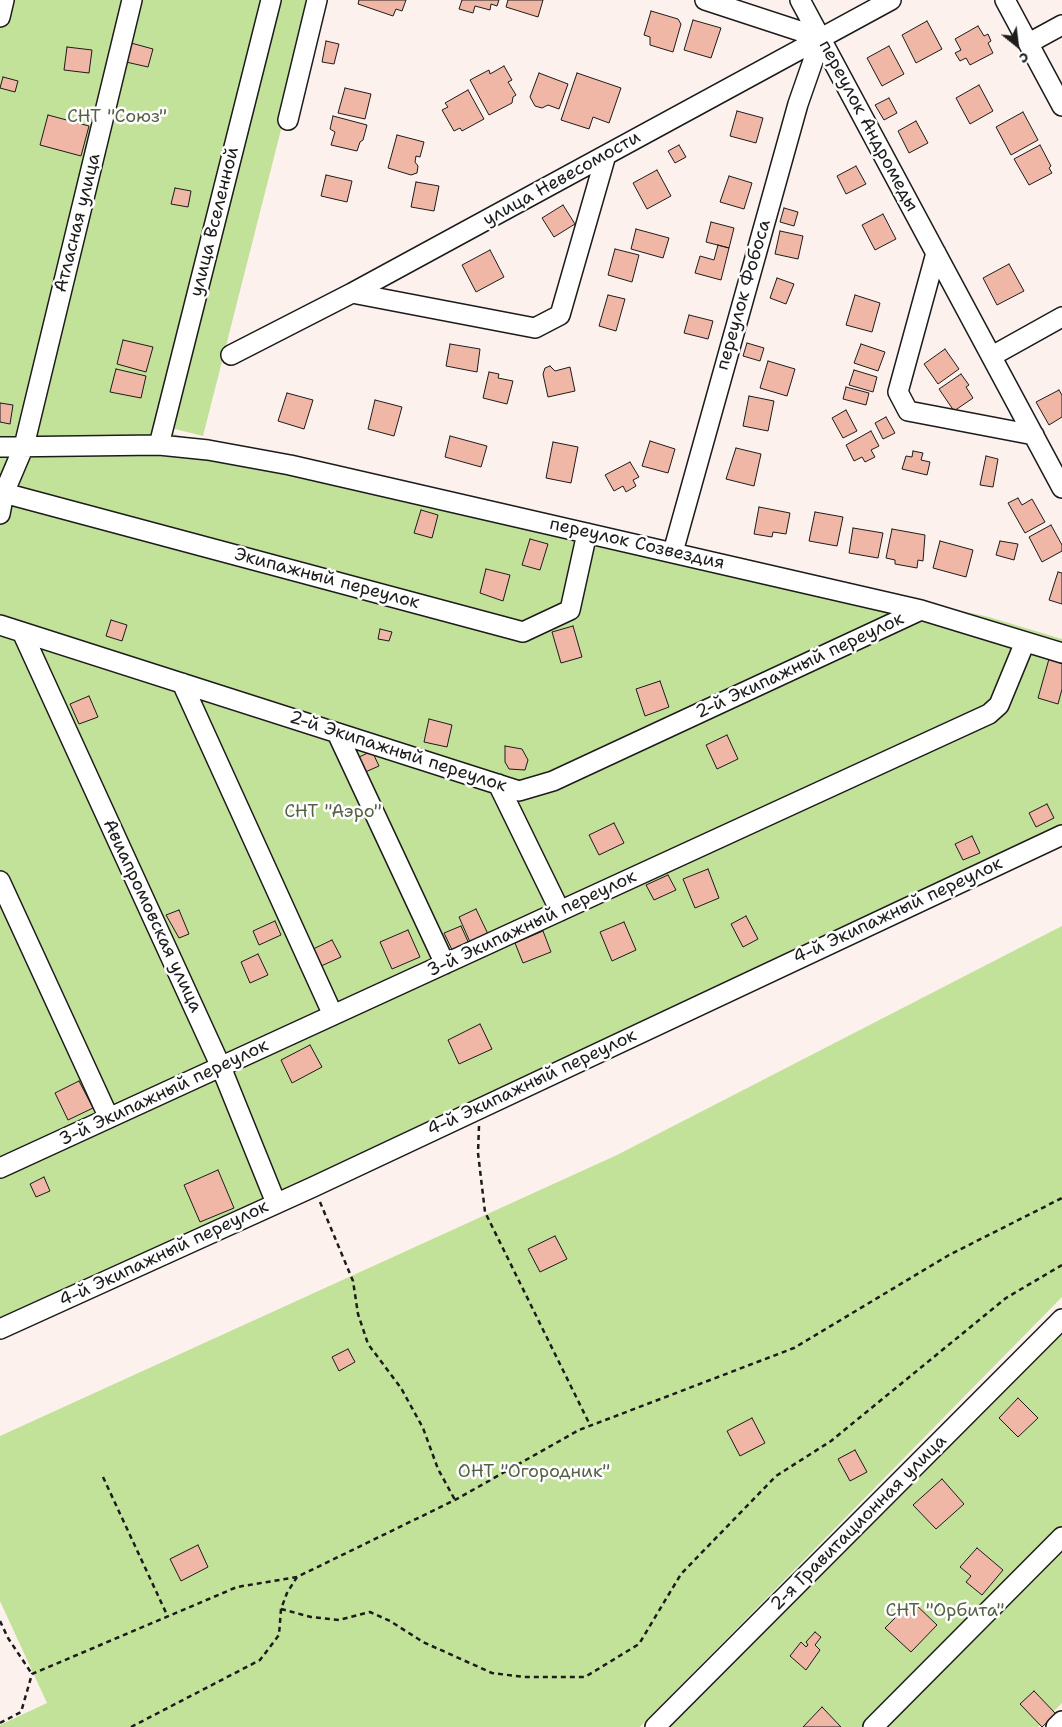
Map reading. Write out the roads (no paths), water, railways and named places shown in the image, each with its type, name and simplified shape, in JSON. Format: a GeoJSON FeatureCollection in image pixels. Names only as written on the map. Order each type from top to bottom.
{"type":"FeatureCollection","features":[{"type":"Feature","properties":{"kind":"street"},"geometry":{"type":"LineString","coordinates":[[0,17],[4,0]]}},
{"type":"Feature","properties":{"kind":"street","name":"Атласная улица"},"geometry":{"type":"LineString","coordinates":[[0,514],[4,493],[24,446],[132,0]]}},
{"type":"Feature","properties":{"kind":"street","name":"улица Вселенной"},"geometry":{"type":"LineString","coordinates":[[159,445],[271,0]]}},
{"type":"Feature","properties":{"kind":"street"},"geometry":{"type":"LineString","coordinates":[[288,120],[318,0]]}},
{"type":"Feature","properties":{"kind":"street"},"geometry":{"type":"LineString","coordinates":[[705,0],[821,38]]}},
{"type":"Feature","properties":{"kind":"street","name":"переулок Андромеды"},"geometry":{"type":"LineString","coordinates":[[800,0],[1062,488]]}},
{"type":"Feature","properties":{"kind":"street","name":"улица Невесомости"},"geometry":{"type":"LineString","coordinates":[[231,355],[352,293],[891,0]]}},
{"type":"Feature","properties":{"kind":"street"},"geometry":{"type":"LineString","coordinates":[[1005,0],[1062,106]]}},
{"type":"Feature","properties":{"kind":"street"},"geometry":{"type":"LineString","coordinates":[[1029,43],[1062,25]]}},
{"type":"Feature","properties":{"kind":"street","name":"переулок Фобоса"},"geometry":{"type":"LineString","coordinates":[[673,552],[798,104],[821,38]]}},
{"type":"Feature","properties":{"kind":"street"},"geometry":{"type":"LineString","coordinates":[[352,293],[535,328],[560,315],[606,155]]}},
{"type":"Feature","properties":{"kind":"street"},"geometry":{"type":"LineString","coordinates":[[936,252],[898,392],[908,411],[1034,435]]}},
{"type":"Feature","properties":{"kind":"street"},"geometry":{"type":"LineString","coordinates":[[992,356],[1062,318]]}},
{"type":"Feature","properties":{"kind":"street","name":"переулок Созвездия"},"geometry":{"type":"LineString","coordinates":[[0,447],[159,445],[208,450],[290,465],[920,610],[1062,653]]}},
{"type":"Feature","properties":{"kind":"street","name":"Экипажный переулок"},"geometry":{"type":"LineString","coordinates":[[4,493],[523,632],[570,610],[587,533]]}},
{"type":"Feature","properties":{"kind":"street","name":"2-й Экипажный переулок"},"geometry":{"type":"LineString","coordinates":[[0,625],[519,791],[553,781],[920,610]]}},
{"type":"Feature","properties":{"kind":"street","name":"Авиапромовская улица"},"geometry":{"type":"LineString","coordinates":[[22,632],[221,1067],[276,1203]]}},
{"type":"Feature","properties":{"kind":"street","name":"3-й Экипажный переулок"},"geometry":{"type":"LineString","coordinates":[[0,1168],[989,714],[998,705],[1025,642]]}},
{"type":"Feature","properties":{"kind":"street"},"geometry":{"type":"LineString","coordinates":[[182,683],[333,1015]]}},
{"type":"Feature","properties":{"kind":"street"},"geometry":{"type":"LineString","coordinates":[[338,733],[445,964]]}},
{"type":"Feature","properties":{"kind":"street"},"geometry":{"type":"LineString","coordinates":[[498,784],[560,911]]}},
{"type":"Feature","properties":{"kind":"street","name":"4-й Экипажный переулок"},"geometry":{"type":"LineString","coordinates":[[0,1329],[314,1187],[1062,834]]}},
{"type":"Feature","properties":{"kind":"street"},"geometry":{"type":"LineString","coordinates":[[0,881],[109,1118]]}},
{"type":"Feature","properties":{"kind":"street","name":"2-я Гравитационная улица"},"geometry":{"type":"LineString","coordinates":[[655,1727],[1062,1320]]}},
{"type":"Feature","properties":{"kind":"street"},"geometry":{"type":"LineString","coordinates":[[873,1727],[1062,1538]]}},
{"type":"Feature","properties":{"kind":"street"},"geometry":{"type":"LineString","coordinates":[[1056,1727],[1062,1721]]}},
{"type":"Feature","properties":{"kind":"park label","name":"СНТ \"Союз\""},"geometry":{"type":"Point","coordinates":[117,117]}},
{"type":"Feature","properties":{"kind":"park label","name":"СНТ \"Аэро\""},"geometry":{"type":"Point","coordinates":[333,812]}},
{"type":"Feature","properties":{"kind":"park label","name":"ОНТ \"Огородник\""},"geometry":{"type":"Point","coordinates":[534,1472]}},
{"type":"Feature","properties":{"kind":"park label","name":"СНТ \"Орбита\""},"geometry":{"type":"Point","coordinates":[945,1611]}}]}
